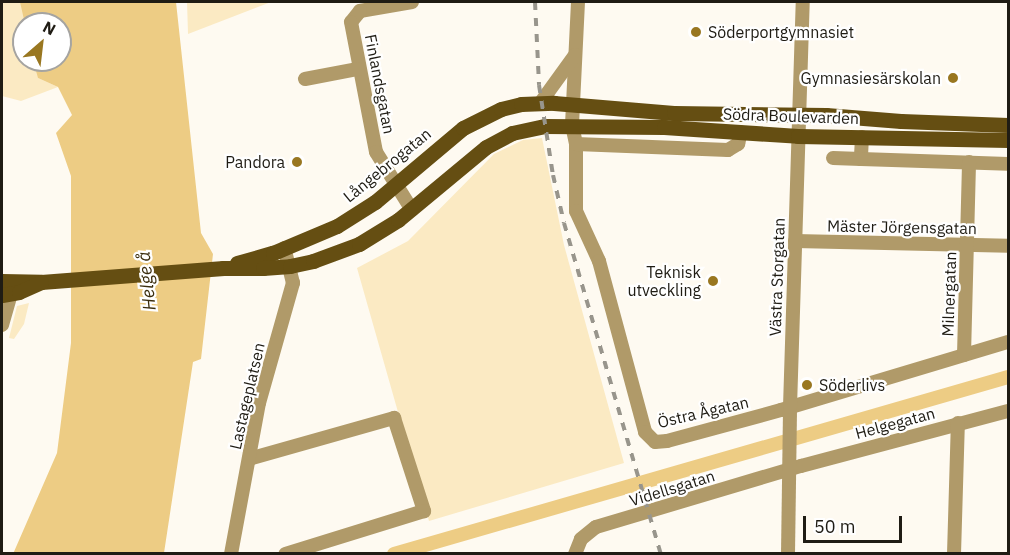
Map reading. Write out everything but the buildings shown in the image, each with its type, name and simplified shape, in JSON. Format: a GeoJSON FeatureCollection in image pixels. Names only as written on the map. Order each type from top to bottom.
{"type":"FeatureCollection","features":[{"type":"Feature","properties":{"kind":"main road","name":"Långebrogatan"},"geometry":{"type":"LineString","coordinates":[[219,268],[284,248],[337,226],[395,185],[443,142],[482,117],[501,109],[541,102],[573,104]]}},
{"type":"Feature","properties":{"kind":"main road","name":"Södra Boulevarden"},"geometry":{"type":"LineString","coordinates":[[573,104],[674,113],[798,114],[1008,125]]}},
{"type":"Feature","properties":{"kind":"main road","name":"Södra Boulevarden"},"geometry":{"type":"LineString","coordinates":[[572,125],[798,136],[1008,140]]}},
{"type":"Feature","properties":{"kind":"main road","name":"Långebrogatan"},"geometry":{"type":"LineString","coordinates":[[2,281],[46,281],[219,268],[290,266],[338,253],[359,244],[412,210],[472,157],[494,143],[521,130],[572,125]]}},
{"type":"Feature","properties":{"kind":"main road","name":"Långebrogatan"},"geometry":{"type":"LineString","coordinates":[[6,294],[46,281]]}},
{"type":"Feature","properties":{"kind":"street","name":"Finlandsgatan"},"geometry":{"type":"LineString","coordinates":[[412,2],[360,11],[351,22],[358,69],[376,152],[412,210]]}},
{"type":"Feature","properties":{"kind":"street","name":"Östra Ågatan"},"geometry":{"type":"LineString","coordinates":[[578,2],[572,125],[576,144],[576,211],[599,261],[645,432],[655,442],[790,413],[1008,342]]}},
{"type":"Feature","properties":{"kind":"street","name":"Västra Storgatan"},"geometry":{"type":"LineString","coordinates":[[788,554],[798,114],[803,2]]}},
{"type":"Feature","properties":{"kind":"street"},"geometry":{"type":"LineString","coordinates":[[541,102],[558,83],[576,53]]}},
{"type":"Feature","properties":{"kind":"street"},"geometry":{"type":"LineString","coordinates":[[305,79],[358,69]]}},
{"type":"Feature","properties":{"kind":"street"},"geometry":{"type":"LineString","coordinates":[[576,144],[728,150],[738,144],[741,132]]}},
{"type":"Feature","properties":{"kind":"street"},"geometry":{"type":"LineString","coordinates":[[861,159],[862,136]]}},
{"type":"Feature","properties":{"kind":"street"},"geometry":{"type":"LineString","coordinates":[[833,158],[1008,164]]}},
{"type":"Feature","properties":{"kind":"street","name":"Milnergatan"},"geometry":{"type":"LineString","coordinates":[[964,355],[969,162]]}},
{"type":"Feature","properties":{"kind":"street","name":"Mäster Jörgensgatan"},"geometry":{"type":"LineString","coordinates":[[795,241],[1008,246]]}},
{"type":"Feature","properties":{"kind":"street","name":"Lastageplatsen"},"geometry":{"type":"LineString","coordinates":[[231,554],[259,402],[293,284],[284,248]]}},
{"type":"Feature","properties":{"kind":"street"},"geometry":{"type":"LineString","coordinates":[[2,325],[6,294]]}},
{"type":"Feature","properties":{"kind":"street","name":"Helgegatan"},"geometry":{"type":"LineString","coordinates":[[791,464],[1008,411]]}},
{"type":"Feature","properties":{"kind":"street"},"geometry":{"type":"LineString","coordinates":[[249,459],[394,418],[424,512],[285,554]]}},
{"type":"Feature","properties":{"kind":"street"},"geometry":{"type":"LineString","coordinates":[[954,554],[958,423]]}},
{"type":"Feature","properties":{"kind":"street","name":"Videllsgatan"},"geometry":{"type":"LineString","coordinates":[[575,554],[581,539],[596,527],[791,464]]}},
{"type":"Feature","properties":{"kind":"shaded area"},"geometry":{"type":"Polygon","coordinates":[[[2,2],[44,2],[43,12],[12,12],[12,72],[38,72],[38,78],[58,87],[21,101],[2,96],[2,2]]]}},
{"type":"Feature","properties":{"kind":"shaded area"},"geometry":{"type":"Polygon","coordinates":[[[187,2],[271,2],[188,34],[187,2]]]}},
{"type":"Feature","properties":{"kind":"shaded area"},"geometry":{"type":"Polygon","coordinates":[[[542,138],[564,245],[624,463],[429,521],[357,268],[408,241],[494,154],[523,140],[542,138]]]}},
{"type":"Feature","properties":{"kind":"shaded area"},"geometry":{"type":"Polygon","coordinates":[[[29,303],[24,324],[14,339],[9,338],[17,306],[29,303]]]}},
{"type":"Feature","properties":{"kind":"water","name":"Helge å"},"geometry":{"type":"Polygon","coordinates":[[[20,2],[176,2],[201,233],[213,254],[201,359],[193,362],[164,553],[13,554],[57,453],[71,343],[71,176],[56,133],[72,115],[58,87],[38,78],[36,72],[72,72],[72,12],[22,12],[20,2]]]}},
{"type":"Feature","properties":{"kind":"waterway"},"geometry":{"type":"LineString","coordinates":[[394,554],[1008,377]]}},
{"type":"Feature","properties":{"kind":"railway"},"geometry":{"type":"LineString","coordinates":[[535,2],[539,85],[553,175],[564,223],[661,554]]}},
{"type":"Feature","properties":{"kind":"place","name":"Söderportgymnasiet"},"geometry":{"type":"Point","coordinates":[696,32]}},
{"type":"Feature","properties":{"kind":"place","name":"Gymnasiesärskolan"},"geometry":{"type":"Point","coordinates":[953,78]}},
{"type":"Feature","properties":{"kind":"place","name":"Pandora"},"geometry":{"type":"Point","coordinates":[297,162]}},
{"type":"Feature","properties":{"kind":"place","name":"Teknisk utveckling"},"geometry":{"type":"Point","coordinates":[713,281]}},
{"type":"Feature","properties":{"kind":"place","name":"Söderlivs"},"geometry":{"type":"Point","coordinates":[807,385]}}]}
